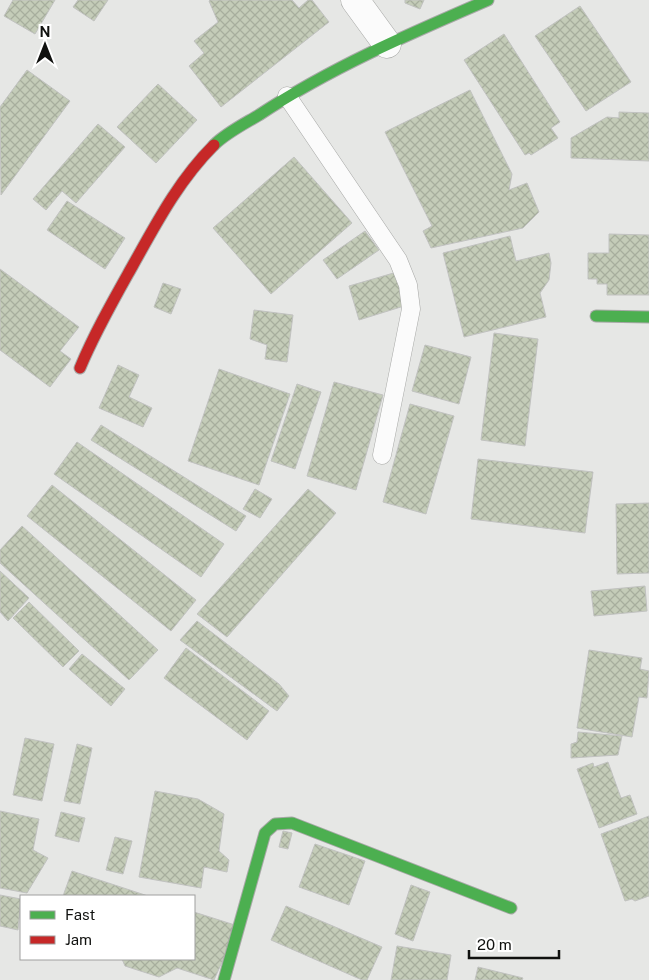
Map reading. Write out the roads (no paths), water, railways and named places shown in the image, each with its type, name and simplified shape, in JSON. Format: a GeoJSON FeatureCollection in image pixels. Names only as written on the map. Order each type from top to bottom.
{"type":"FeatureCollection","features":[{"type":"Feature","properties":{"kind":"street"},"geometry":{"type":"LineString","coordinates":[[355,0],[387,44]]}},
{"type":"Feature","properties":{"kind":"street"},"geometry":{"type":"LineString","coordinates":[[80,368],[94,337],[172,195],[193,166],[218,141],[287,96],[387,44],[488,0]]}},
{"type":"Feature","properties":{"kind":"street"},"geometry":{"type":"LineString","coordinates":[[596,316],[649,316]]}},
{"type":"Feature","properties":{"kind":"street"},"geometry":{"type":"LineString","coordinates":[[224,980],[265,833],[275,824],[292,823],[510,908]]}},
{"type":"Feature","properties":{"kind":"lane"},"geometry":{"type":"LineString","coordinates":[[287,96],[398,260],[408,285],[411,309],[382,455]]}}]}
